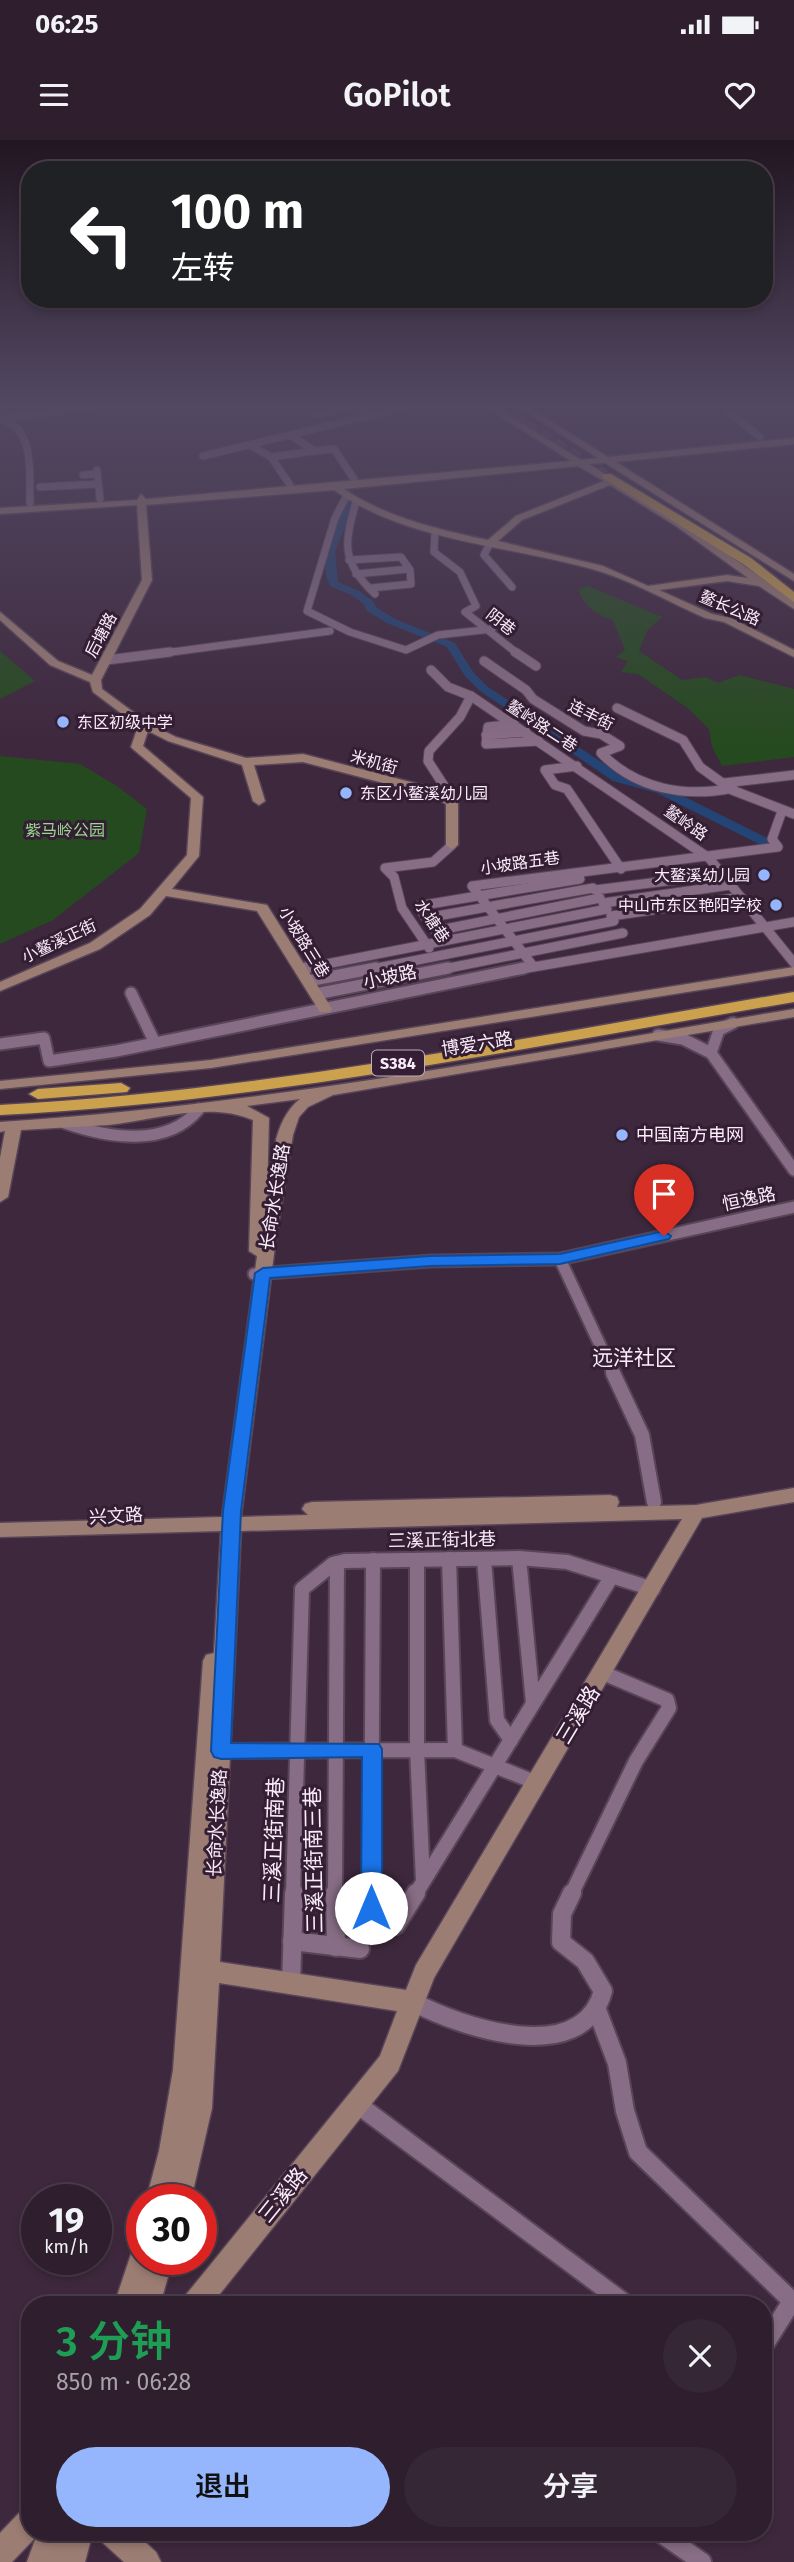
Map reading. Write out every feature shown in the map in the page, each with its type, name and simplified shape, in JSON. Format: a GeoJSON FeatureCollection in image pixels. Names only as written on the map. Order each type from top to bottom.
{"type":"FeatureCollection","features":[{"type":"Feature","properties":{"kind":"highway"},"geometry":{"type":"LineString","coordinates":[[681,519],[747,561],[794,598]]}},
{"type":"Feature","properties":{"kind":"highway"},"geometry":{"type":"LineString","coordinates":[[686,519],[754,559],[789,574]]}},
{"type":"Feature","properties":{"kind":"highway","name":"博爱六路"},"geometry":{"type":"LineString","coordinates":[[0,1096],[107,1089],[252,1072],[794,985]]}},
{"type":"Feature","properties":{"kind":"highway","name":"博爱六路"},"geometry":{"type":"LineString","coordinates":[[3,1126],[77,1106],[188,1095],[794,997]]}},
{"type":"Feature","properties":{"kind":"highway"},"geometry":{"type":"LineString","coordinates":[[383,1081],[429,1058]]}},
{"type":"Feature","properties":{"kind":"highway"},"geometry":{"type":"LineString","coordinates":[[26,1083],[107,1089]]}},
{"type":"Feature","properties":{"kind":"street","name":"后塘路"},"geometry":{"type":"LineString","coordinates":[[142,519],[147,580],[95,680],[97,690],[144,725],[172,739],[247,762],[303,758]]}},
{"type":"Feature","properties":{"kind":"street"},"geometry":{"type":"LineString","coordinates":[[335,519],[319,583],[307,611],[350,632],[406,650],[434,637],[492,629]]}},
{"type":"Feature","properties":{"kind":"street"},"geometry":{"type":"LineString","coordinates":[[348,519],[345,540],[355,570],[373,591],[411,584],[409,569],[401,556],[355,570]]}},
{"type":"Feature","properties":{"kind":"street","name":"鳌长公路"},"geometry":{"type":"LineString","coordinates":[[404,519],[435,531],[599,568],[727,620],[794,654]]}},
{"type":"Feature","properties":{"kind":"street"},"geometry":{"type":"LineString","coordinates":[[512,587],[484,555],[489,543],[518,519]]}},
{"type":"Feature","properties":{"kind":"street"},"geometry":{"type":"LineString","coordinates":[[675,519],[794,606]]}},
{"type":"Feature","properties":{"kind":"street"},"geometry":{"type":"LineString","coordinates":[[691,519],[789,574]]}},
{"type":"Feature","properties":{"kind":"street","name":"阴巷"},"geometry":{"type":"LineString","coordinates":[[435,531],[434,552],[460,572],[476,606],[464,612],[492,629],[518,656],[536,666]]}},
{"type":"Feature","properties":{"kind":"street"},"geometry":{"type":"LineString","coordinates":[[727,578],[743,567]]}},
{"type":"Feature","properties":{"kind":"street"},"geometry":{"type":"LineString","coordinates":[[355,570],[409,569]]}},
{"type":"Feature","properties":{"kind":"street"},"geometry":{"type":"LineString","coordinates":[[646,589],[727,578],[765,584]]}},
{"type":"Feature","properties":{"kind":"street"},"geometry":{"type":"LineString","coordinates":[[0,615],[54,663],[95,680]]}},
{"type":"Feature","properties":{"kind":"street"},"geometry":{"type":"LineString","coordinates":[[107,660],[330,631]]}},
{"type":"Feature","properties":{"kind":"street","name":"连丰街"},"geometry":{"type":"LineString","coordinates":[[484,661],[526,690],[533,699],[584,730],[601,734],[620,746],[601,753],[624,773],[682,794],[719,792],[729,786]]}},
{"type":"Feature","properties":{"kind":"street","name":"鳌岭路二巷"},"geometry":{"type":"LineString","coordinates":[[431,670],[437,680],[457,692],[471,696],[577,766]]}},
{"type":"Feature","properties":{"kind":"street"},"geometry":{"type":"LineString","coordinates":[[452,845],[452,803],[441,796],[448,792],[428,761],[429,751],[460,717],[471,696]]}},
{"type":"Feature","properties":{"kind":"street"},"geometry":{"type":"LineString","coordinates":[[617,708],[684,740],[691,747],[698,765],[729,786],[794,814]]}},
{"type":"Feature","properties":{"kind":"street"},"geometry":{"type":"LineString","coordinates":[[514,724],[488,727],[486,744],[539,741]]}},
{"type":"Feature","properties":{"kind":"street","name":"小鳌溪正街"},"geometry":{"type":"LineString","coordinates":[[0,987],[95,946],[145,912],[193,856],[197,797],[137,747],[144,725]]}},
{"type":"Feature","properties":{"kind":"street"},"geometry":{"type":"LineString","coordinates":[[486,735],[526,732]]}},
{"type":"Feature","properties":{"kind":"street","name":"米机街"},"geometry":{"type":"LineString","coordinates":[[303,758],[441,796]]}},
{"type":"Feature","properties":{"kind":"street"},"geometry":{"type":"LineString","coordinates":[[247,762],[259,801]]}},
{"type":"Feature","properties":{"kind":"street","name":"鳌岭路二巷"},"geometry":{"type":"LineString","coordinates":[[577,766],[545,770],[555,785],[567,789],[621,869]]}},
{"type":"Feature","properties":{"kind":"street","name":"鳌岭路"},"geometry":{"type":"LineString","coordinates":[[577,766],[709,858]]}},
{"type":"Feature","properties":{"kind":"street"},"geometry":{"type":"LineString","coordinates":[[729,786],[794,775]]}},
{"type":"Feature","properties":{"kind":"street"},"geometry":{"type":"LineString","coordinates":[[709,858],[778,847],[772,839],[782,811]]}},
{"type":"Feature","properties":{"kind":"street","name":"水塘巷"},"geometry":{"type":"LineString","coordinates":[[452,845],[433,862],[385,868],[394,877],[402,908],[455,981]]}},
{"type":"Feature","properties":{"kind":"street"},"geometry":{"type":"LineString","coordinates":[[709,858],[794,963]]}},
{"type":"Feature","properties":{"kind":"street","name":"鳌岭路"},"geometry":{"type":"LineString","coordinates":[[585,875],[709,858]]}},
{"type":"Feature","properties":{"kind":"street"},"geometry":{"type":"LineString","coordinates":[[305,975],[426,944],[505,929],[722,874]]}},
{"type":"Feature","properties":{"kind":"street"},"geometry":{"type":"LineString","coordinates":[[585,875],[632,948]]}},
{"type":"Feature","properties":{"kind":"street","name":"小坡路五巷"},"geometry":{"type":"LineString","coordinates":[[533,966],[472,886],[585,875]]}},
{"type":"Feature","properties":{"kind":"street"},"geometry":{"type":"LineString","coordinates":[[435,930],[731,885]]}},
{"type":"Feature","properties":{"kind":"street","name":"小坡路三巷"},"geometry":{"type":"LineString","coordinates":[[162,891],[262,908],[325,1009]]}},
{"type":"Feature","properties":{"kind":"street"},"geometry":{"type":"LineString","coordinates":[[443,941],[418,906],[480,896]]}},
{"type":"Feature","properties":{"kind":"street"},"geometry":{"type":"LineString","coordinates":[[426,918],[488,907],[741,897]]}},
{"type":"Feature","properties":{"kind":"street"},"geometry":{"type":"LineString","coordinates":[[305,975],[436,956],[514,940],[604,904]]}},
{"type":"Feature","properties":{"kind":"street","name":"小坡路"},"geometry":{"type":"LineString","coordinates":[[0,1044],[44,1038],[49,1061],[325,1009],[533,966],[632,948],[641,950],[794,922]]}},
{"type":"Feature","properties":{"kind":"street"},"geometry":{"type":"LineString","coordinates":[[316,994],[623,933]]}},
{"type":"Feature","properties":{"kind":"street","name":"博爱六路"},"geometry":{"type":"LineString","coordinates":[[0,1085],[211,1064],[794,971]]}},
{"type":"Feature","properties":{"kind":"street"},"geometry":{"type":"LineString","coordinates":[[131,993],[154,1041]]}},
{"type":"Feature","properties":{"kind":"street","name":"博爱六路"},"geometry":{"type":"LineString","coordinates":[[3,1126],[65,1123],[207,1108],[328,1091],[794,1013]]}},
{"type":"Feature","properties":{"kind":"street"},"geometry":{"type":"LineString","coordinates":[[711,1053],[719,1030],[733,1023]]}},
{"type":"Feature","properties":{"kind":"street"},"geometry":{"type":"LineString","coordinates":[[658,1035],[683,1039],[711,1053],[794,1170]]}},
{"type":"Feature","properties":{"kind":"street","name":"长命水长逸路"},"geometry":{"type":"LineString","coordinates":[[182,2184],[200,2108],[201,1970],[228,1517],[259,1274],[285,1135],[292,1116],[303,1104],[328,1091]]}},
{"type":"Feature","properties":{"kind":"street","name":"长命水长逸路"},"geometry":{"type":"LineString","coordinates":[[207,1108],[238,1108],[261,1118],[259,1274]]}},
{"type":"Feature","properties":{"kind":"street"},"geometry":{"type":"LineString","coordinates":[[0,1197],[3,1126]]}},
{"type":"Feature","properties":{"kind":"street","name":"恒逸路"},"geometry":{"type":"LineString","coordinates":[[259,1274],[430,1261],[560,1259],[794,1207]]}},
{"type":"Feature","properties":{"kind":"street"},"geometry":{"type":"LineString","coordinates":[[560,1259],[642,1435],[654,1502]]}},
{"type":"Feature","properties":{"kind":"street"},"geometry":{"type":"LineString","coordinates":[[228,1517],[700,1501],[794,1485]]}},
{"type":"Feature","properties":{"kind":"street"},"geometry":{"type":"LineString","coordinates":[[228,1517],[696,1512],[794,1495]]}},
{"type":"Feature","properties":{"kind":"street","name":"三溪路"},"geometry":{"type":"LineString","coordinates":[[201,2296],[389,2063],[424,1973],[696,1512]]}},
{"type":"Feature","properties":{"kind":"street","name":"长命水长逸路"},"geometry":{"type":"LineString","coordinates":[[163,2184],[172,2151],[201,1970],[221,1751],[228,1517]]}},
{"type":"Feature","properties":{"kind":"street","name":"兴文路"},"geometry":{"type":"LineString","coordinates":[[0,1521],[228,1517]]}},
{"type":"Feature","properties":{"kind":"street","name":"兴文路"},"geometry":{"type":"LineString","coordinates":[[0,1530],[228,1517]]}},
{"type":"Feature","properties":{"kind":"street"},"geometry":{"type":"LineString","coordinates":[[519,1558],[533,1703]]}},
{"type":"Feature","properties":{"kind":"street","name":"三溪正街北巷"},"geometry":{"type":"LineString","coordinates":[[337,1563],[519,1558],[567,1562],[653,1589]]}},
{"type":"Feature","properties":{"kind":"street"},"geometry":{"type":"LineString","coordinates":[[449,1559],[455,1750]]}},
{"type":"Feature","properties":{"kind":"street"},"geometry":{"type":"LineString","coordinates":[[484,1559],[497,1720],[511,1740]]}},
{"type":"Feature","properties":{"kind":"street"},"geometry":{"type":"LineString","coordinates":[[371,1935],[373,1560]]}},
{"type":"Feature","properties":{"kind":"street"},"geometry":{"type":"LineString","coordinates":[[417,1560],[417,1750],[423,1882]]}},
{"type":"Feature","properties":{"kind":"street","name":"三溪正街南巷"},"geometry":{"type":"LineString","coordinates":[[291,1984],[302,1589],[337,1563]]}},
{"type":"Feature","properties":{"kind":"street","name":"三溪正街南三巷"},"geometry":{"type":"LineString","coordinates":[[335,1947],[337,1563]]}},
{"type":"Feature","properties":{"kind":"street"},"geometry":{"type":"LineString","coordinates":[[396,1925],[533,1703],[570,1651],[612,1576]]}},
{"type":"Feature","properties":{"kind":"street"},"geometry":{"type":"LineString","coordinates":[[201,1970],[413,2002],[456,2023],[501,2033],[537,2036],[579,2025],[597,2010],[603,1991],[586,1961],[561,1942],[562,1914],[636,1761],[669,1708],[667,1700],[603,1673]]}},
{"type":"Feature","properties":{"kind":"street"},"geometry":{"type":"LineString","coordinates":[[221,1751],[455,1750],[537,1783]]}},
{"type":"Feature","properties":{"kind":"street"},"geometry":{"type":"LineString","coordinates":[[292,1941],[360,1949]]}},
{"type":"Feature","properties":{"kind":"street"},"geometry":{"type":"LineString","coordinates":[[597,2010],[606,2042],[617,2063],[625,2111],[638,2152],[792,2301],[772,2333]]}},
{"type":"Feature","properties":{"kind":"street"},"geometry":{"type":"LineString","coordinates":[[357,2104],[615,2296]]}},
{"type":"Feature","properties":{"kind":"street"},"geometry":{"type":"LineString","coordinates":[[130,2296],[136,2275]]}},
{"type":"Feature","properties":{"kind":"street"},"geometry":{"type":"LineString","coordinates":[[150,2296],[155,2275]]}},
{"type":"Feature","properties":{"kind":"street"},"geometry":{"type":"LineString","coordinates":[[0,2554],[21,2532]]}},
{"type":"Feature","properties":{"kind":"street"},"geometry":{"type":"LineString","coordinates":[[42,2562],[49,2541]]}},
{"type":"Feature","properties":{"kind":"street"},"geometry":{"type":"LineString","coordinates":[[70,2562],[76,2541]]}},
{"type":"Feature","properties":{"kind":"street"},"geometry":{"type":"LineString","coordinates":[[122,2541],[146,2562]]}},
{"type":"Feature","properties":{"kind":"street"},"geometry":{"type":"LineString","coordinates":[[672,2541],[702,2562]]}},
{"type":"Feature","properties":{"kind":"green space"},"geometry":{"type":"Polygon","coordinates":[[[588,586],[662,617],[647,631],[639,651],[682,680],[706,677],[718,683],[739,675],[794,689],[794,757],[722,766],[712,747],[709,729],[689,709],[638,674],[621,672],[628,661],[616,657],[625,650],[613,620],[592,610],[581,596],[578,590],[588,586]]]}},
{"type":"Feature","properties":{"kind":"green space"},"geometry":{"type":"Polygon","coordinates":[[[0,651],[35,681],[0,699],[0,651]]]}},
{"type":"Feature","properties":{"kind":"green space","name":"紫马岭公园"},"geometry":{"type":"Polygon","coordinates":[[[0,756],[80,764],[117,786],[147,809],[139,853],[53,920],[0,944],[0,756]]]}},
{"type":"Feature","properties":{"kind":"waterway"},"geometry":{"type":"LineString","coordinates":[[343,519],[330,552],[334,584],[355,593],[369,603],[371,609],[391,621],[451,645],[469,674],[484,689],[617,778],[661,790],[765,842]]}},
{"type":"Feature","properties":{"kind":"place","name":"东区初级中学"},"geometry":{"type":"Point","coordinates":[63,722]}},
{"type":"Feature","properties":{"kind":"place","name":"东区小鳌溪幼儿园"},"geometry":{"type":"Point","coordinates":[346,793]}},
{"type":"Feature","properties":{"kind":"place","name":"大鳌溪幼儿园"},"geometry":{"type":"Point","coordinates":[764,875]}},
{"type":"Feature","properties":{"kind":"place","name":"中山市东区艳阳学校"},"geometry":{"type":"Point","coordinates":[776,905]}},
{"type":"Feature","properties":{"kind":"place","name":"中国南方电网"},"geometry":{"type":"Point","coordinates":[622,1135]}},
{"type":"Feature","properties":{"kind":"district","name":"远洋社区"},"geometry":{"type":"Point","coordinates":[634,1358]}},
{"type":"Feature","properties":{"kind":"route"},"geometry":{"type":"LineString","coordinates":[[371,1908],[372,1749],[221,1751],[232,1511],[263,1273],[430,1261],[560,1259],[664,1236]]}}]}
